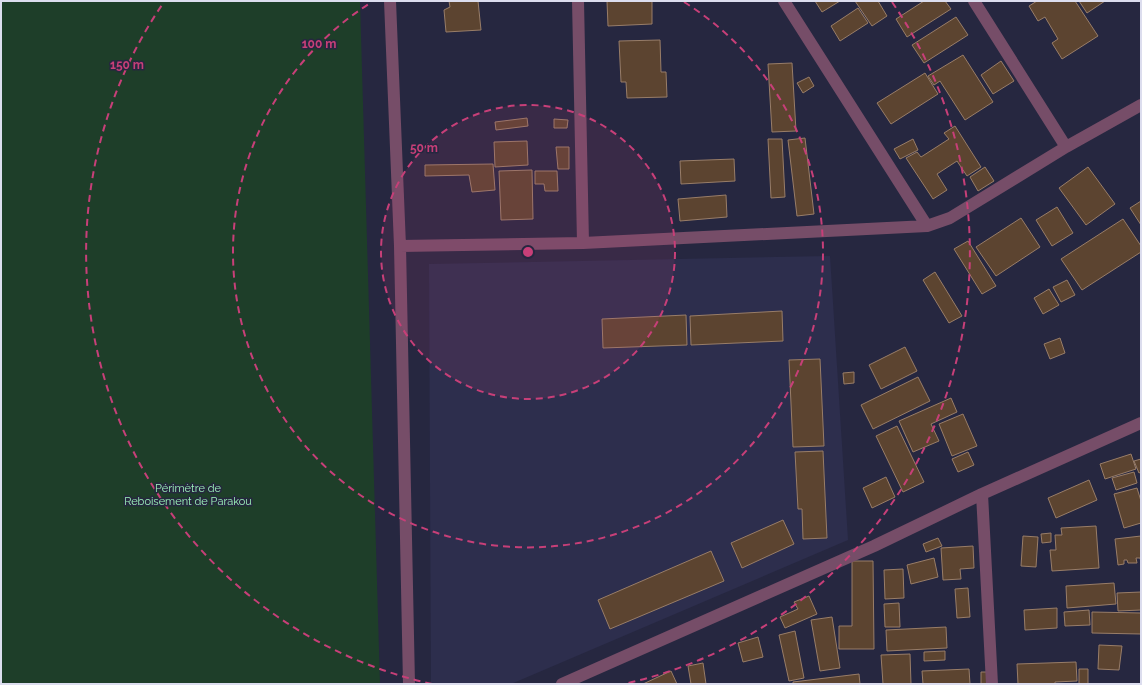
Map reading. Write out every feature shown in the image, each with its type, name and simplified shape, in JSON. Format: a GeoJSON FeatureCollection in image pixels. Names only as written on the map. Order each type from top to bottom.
{"type":"FeatureCollection","features":[{"type":"Feature","properties":{"kind":"street"},"geometry":{"type":"LineString","coordinates":[[390,1],[400,246],[409,684]]}},
{"type":"Feature","properties":{"kind":"street"},"geometry":{"type":"LineString","coordinates":[[578,1],[583,243]]}},
{"type":"Feature","properties":{"kind":"street"},"geometry":{"type":"LineString","coordinates":[[784,1],[926,226]]}},
{"type":"Feature","properties":{"kind":"street"},"geometry":{"type":"LineString","coordinates":[[974,1],[1066,147]]}},
{"type":"Feature","properties":{"kind":"street"},"geometry":{"type":"LineString","coordinates":[[400,246],[583,243],[926,226],[950,218],[1066,147],[1141,105]]}},
{"type":"Feature","properties":{"kind":"street"},"geometry":{"type":"LineString","coordinates":[[562,684],[874,546],[982,494],[1141,423]]}},
{"type":"Feature","properties":{"kind":"street"},"geometry":{"type":"LineString","coordinates":[[982,494],[992,684]]}},
{"type":"Feature","properties":{"kind":"shaded area"},"geometry":{"type":"Polygon","coordinates":[[[830,256],[848,540],[511,684],[431,684],[429,264],[830,256]]]}},
{"type":"Feature","properties":{"kind":"green space","name":"Périmètre de Reboisement de Parakou"},"geometry":{"type":"Polygon","coordinates":[[[1,1],[360,1],[380,684],[1,684],[1,1]]]}},
{"type":"Feature","properties":{"kind":"building"},"geometry":{"type":"Polygon","coordinates":[[[449,1],[478,1],[481,30],[446,32],[444,10],[450,7],[449,1]]]}},
{"type":"Feature","properties":{"kind":"building"},"geometry":{"type":"Polygon","coordinates":[[[607,1],[652,1],[652,24],[608,26],[607,1]]]}},
{"type":"Feature","properties":{"kind":"building"},"geometry":{"type":"Polygon","coordinates":[[[815,1],[840,1],[822,12],[815,1]]]}},
{"type":"Feature","properties":{"kind":"building"},"geometry":{"type":"Polygon","coordinates":[[[855,1],[878,1],[887,16],[872,26],[855,1]]]}},
{"type":"Feature","properties":{"kind":"building"},"geometry":{"type":"Polygon","coordinates":[[[924,1],[945,1],[951,9],[907,37],[896,19],[924,1]]]}},
{"type":"Feature","properties":{"kind":"building"},"geometry":{"type":"Polygon","coordinates":[[[1037,1],[1075,1],[1098,36],[1062,59],[1052,43],[1058,39],[1045,17],[1038,21],[1029,6],[1037,1]]]}},
{"type":"Feature","properties":{"kind":"building"},"geometry":{"type":"Polygon","coordinates":[[[1079,1],[1105,1],[1087,13],[1079,1]]]}},
{"type":"Feature","properties":{"kind":"building"},"geometry":{"type":"Polygon","coordinates":[[[858,8],[868,23],[840,41],[831,26],[858,8]]]}},
{"type":"Feature","properties":{"kind":"building"},"geometry":{"type":"Polygon","coordinates":[[[956,17],[968,35],[924,63],[912,45],[956,17]]]}},
{"type":"Feature","properties":{"kind":"building"},"geometry":{"type":"Polygon","coordinates":[[[660,40],[661,72],[666,72],[667,97],[627,98],[626,82],[621,82],[619,41],[660,40]]]}},
{"type":"Feature","properties":{"kind":"building"},"geometry":{"type":"Polygon","coordinates":[[[963,55],[993,102],[965,120],[940,81],[934,85],[928,76],[963,55]]]}},
{"type":"Feature","properties":{"kind":"building"},"geometry":{"type":"Polygon","coordinates":[[[1001,61],[1014,81],[993,94],[981,75],[1001,61]]]}},
{"type":"Feature","properties":{"kind":"building"},"geometry":{"type":"Polygon","coordinates":[[[792,63],[796,131],[772,132],[768,64],[792,63]]]}},
{"type":"Feature","properties":{"kind":"building"},"geometry":{"type":"Polygon","coordinates":[[[925,73],[938,94],[891,124],[877,103],[925,73]]]}},
{"type":"Feature","properties":{"kind":"building"},"geometry":{"type":"Polygon","coordinates":[[[809,77],[814,86],[803,93],[797,83],[809,77]]]}},
{"type":"Feature","properties":{"kind":"building"},"geometry":{"type":"Polygon","coordinates":[[[527,118],[528,126],[496,130],[495,122],[527,118]]]}},
{"type":"Feature","properties":{"kind":"building"},"geometry":{"type":"Polygon","coordinates":[[[554,119],[568,120],[567,128],[554,128],[554,119]]]}},
{"type":"Feature","properties":{"kind":"building"},"geometry":{"type":"Polygon","coordinates":[[[955,126],[981,167],[967,176],[957,161],[937,174],[947,190],[933,199],[906,158],[917,152],[921,157],[949,139],[944,133],[955,126]]]}},
{"type":"Feature","properties":{"kind":"building"},"geometry":{"type":"Polygon","coordinates":[[[805,138],[814,214],[797,216],[788,140],[805,138]]]}},
{"type":"Feature","properties":{"kind":"building"},"geometry":{"type":"Polygon","coordinates":[[[768,139],[782,139],[785,197],[771,198],[768,139]]]}},
{"type":"Feature","properties":{"kind":"building"},"geometry":{"type":"Polygon","coordinates":[[[913,139],[918,150],[900,159],[894,149],[913,139]]]}},
{"type":"Feature","properties":{"kind":"building"},"geometry":{"type":"Polygon","coordinates":[[[527,141],[528,165],[495,167],[494,142],[527,141]]]}},
{"type":"Feature","properties":{"kind":"building"},"geometry":{"type":"Polygon","coordinates":[[[556,147],[569,147],[569,169],[558,169],[556,147]]]}},
{"type":"Feature","properties":{"kind":"building"},"geometry":{"type":"Polygon","coordinates":[[[734,159],[735,181],[681,184],[680,161],[734,159]]]}},
{"type":"Feature","properties":{"kind":"building"},"geometry":{"type":"Polygon","coordinates":[[[493,164],[495,190],[472,192],[469,175],[425,176],[425,165],[493,164]]]}},
{"type":"Feature","properties":{"kind":"building"},"geometry":{"type":"Polygon","coordinates":[[[985,167],[994,181],[978,191],[970,177],[985,167]]]}},
{"type":"Feature","properties":{"kind":"building"},"geometry":{"type":"Polygon","coordinates":[[[1088,167],[1115,204],[1086,225],[1059,188],[1088,167]]]}},
{"type":"Feature","properties":{"kind":"building"},"geometry":{"type":"Polygon","coordinates":[[[532,170],[533,219],[501,220],[499,171],[532,170]]]}},
{"type":"Feature","properties":{"kind":"building"},"geometry":{"type":"Polygon","coordinates":[[[535,171],[557,171],[558,191],[545,191],[544,184],[535,184],[535,171]]]}},
{"type":"Feature","properties":{"kind":"building"},"geometry":{"type":"Polygon","coordinates":[[[726,195],[727,217],[680,221],[678,199],[726,195]]]}},
{"type":"Feature","properties":{"kind":"building"},"geometry":{"type":"Polygon","coordinates":[[[1141,201],[1141,225],[1130,208],[1141,201]]]}},
{"type":"Feature","properties":{"kind":"building"},"geometry":{"type":"Polygon","coordinates":[[[1057,207],[1073,233],[1052,246],[1036,220],[1057,207]]]}},
{"type":"Feature","properties":{"kind":"building"},"geometry":{"type":"Polygon","coordinates":[[[1021,218],[1040,247],[996,276],[976,247],[1021,218]]]}},
{"type":"Feature","properties":{"kind":"building"},"geometry":{"type":"Polygon","coordinates":[[[1123,219],[1141,246],[1141,252],[1082,290],[1061,259],[1123,219]]]}},
{"type":"Feature","properties":{"kind":"building"},"geometry":{"type":"Polygon","coordinates":[[[968,241],[996,286],[982,294],[954,249],[968,241]]]}},
{"type":"Feature","properties":{"kind":"building"},"geometry":{"type":"Polygon","coordinates":[[[935,272],[962,316],[949,323],[923,280],[935,272]]]}},
{"type":"Feature","properties":{"kind":"building"},"geometry":{"type":"Polygon","coordinates":[[[1067,280],[1075,295],[1061,302],[1053,287],[1067,280]]]}},
{"type":"Feature","properties":{"kind":"building"},"geometry":{"type":"Polygon","coordinates":[[[1049,289],[1059,305],[1043,314],[1034,298],[1049,289]]]}},
{"type":"Feature","properties":{"kind":"building"},"geometry":{"type":"Polygon","coordinates":[[[782,311],[783,341],[691,345],[690,316],[782,311]]]}},
{"type":"Feature","properties":{"kind":"building"},"geometry":{"type":"Polygon","coordinates":[[[686,315],[687,345],[603,348],[602,319],[686,315]]]}},
{"type":"Feature","properties":{"kind":"building"},"geometry":{"type":"Polygon","coordinates":[[[1060,338],[1065,353],[1050,359],[1044,344],[1060,338]]]}},
{"type":"Feature","properties":{"kind":"building"},"geometry":{"type":"Polygon","coordinates":[[[905,347],[917,371],[881,389],[869,365],[905,347]]]}},
{"type":"Feature","properties":{"kind":"building"},"geometry":{"type":"Polygon","coordinates":[[[820,359],[824,446],[793,447],[789,360],[820,359]]]}},
{"type":"Feature","properties":{"kind":"building"},"geometry":{"type":"Polygon","coordinates":[[[854,372],[854,383],[844,384],[843,373],[854,372]]]}},
{"type":"Feature","properties":{"kind":"building"},"geometry":{"type":"Polygon","coordinates":[[[918,377],[930,401],[873,429],[861,405],[918,377]]]}},
{"type":"Feature","properties":{"kind":"building"},"geometry":{"type":"Polygon","coordinates":[[[951,398],[957,412],[931,424],[939,441],[913,452],[899,421],[951,398]]]}},
{"type":"Feature","properties":{"kind":"building"},"geometry":{"type":"Polygon","coordinates":[[[963,414],[977,446],[952,456],[939,424],[963,414]]]}},
{"type":"Feature","properties":{"kind":"building"},"geometry":{"type":"Polygon","coordinates":[[[897,426],[924,482],[903,492],[876,436],[897,426]]]}},
{"type":"Feature","properties":{"kind":"building"},"geometry":{"type":"Polygon","coordinates":[[[823,451],[827,538],[803,539],[802,509],[798,509],[795,452],[823,451]]]}},
{"type":"Feature","properties":{"kind":"building"},"geometry":{"type":"Polygon","coordinates":[[[968,452],[974,465],[958,472],[952,459],[968,452]]]}},
{"type":"Feature","properties":{"kind":"building"},"geometry":{"type":"Polygon","coordinates":[[[1131,454],[1136,469],[1105,479],[1100,464],[1131,454]]]}},
{"type":"Feature","properties":{"kind":"building"},"geometry":{"type":"Polygon","coordinates":[[[1141,459],[1141,472],[1139,473],[1134,461],[1141,459]]]}},
{"type":"Feature","properties":{"kind":"building"},"geometry":{"type":"Polygon","coordinates":[[[1134,472],[1137,483],[1116,490],[1112,478],[1134,472]]]}},
{"type":"Feature","properties":{"kind":"building"},"geometry":{"type":"Polygon","coordinates":[[[886,477],[895,497],[872,508],[863,488],[886,477]]]}},
{"type":"Feature","properties":{"kind":"building"},"geometry":{"type":"Polygon","coordinates":[[[1089,480],[1097,500],[1056,518],[1048,498],[1089,480]]]}},
{"type":"Feature","properties":{"kind":"building"},"geometry":{"type":"Polygon","coordinates":[[[1137,488],[1141,501],[1141,523],[1124,528],[1114,494],[1137,488]]]}},
{"type":"Feature","properties":{"kind":"building"},"geometry":{"type":"Polygon","coordinates":[[[783,520],[794,544],[742,568],[731,543],[783,520]]]}},
{"type":"Feature","properties":{"kind":"building"},"geometry":{"type":"Polygon","coordinates":[[[1096,526],[1099,568],[1052,571],[1050,550],[1056,550],[1055,535],[1062,535],[1061,528],[1096,526]]]}},
{"type":"Feature","properties":{"kind":"building"},"geometry":{"type":"Polygon","coordinates":[[[1051,533],[1051,542],[1042,543],[1041,534],[1051,533]]]}},
{"type":"Feature","properties":{"kind":"building"},"geometry":{"type":"Polygon","coordinates":[[[1023,536],[1038,537],[1036,567],[1021,566],[1023,536]]]}},
{"type":"Feature","properties":{"kind":"building"},"geometry":{"type":"Polygon","coordinates":[[[1141,536],[1141,562],[1140,558],[1136,558],[1137,563],[1128,563],[1127,560],[1124,560],[1124,564],[1118,565],[1115,539],[1141,536]]]}},
{"type":"Feature","properties":{"kind":"building"},"geometry":{"type":"Polygon","coordinates":[[[938,538],[942,546],[926,552],[923,544],[938,538]]]}},
{"type":"Feature","properties":{"kind":"building"},"geometry":{"type":"Polygon","coordinates":[[[973,546],[974,568],[960,569],[961,579],[943,580],[941,548],[973,546]]]}},
{"type":"Feature","properties":{"kind":"building"},"geometry":{"type":"Polygon","coordinates":[[[711,551],[724,581],[610,629],[598,600],[711,551]]]}},
{"type":"Feature","properties":{"kind":"building"},"geometry":{"type":"Polygon","coordinates":[[[934,558],[938,577],[911,584],[907,565],[934,558]]]}},
{"type":"Feature","properties":{"kind":"building"},"geometry":{"type":"Polygon","coordinates":[[[852,561],[873,561],[874,649],[839,649],[839,626],[852,626],[852,561]]]}},
{"type":"Feature","properties":{"kind":"building"},"geometry":{"type":"Polygon","coordinates":[[[903,569],[904,598],[885,599],[884,570],[903,569]]]}},
{"type":"Feature","properties":{"kind":"building"},"geometry":{"type":"Polygon","coordinates":[[[1114,583],[1116,604],[1067,608],[1066,586],[1114,583]]]}},
{"type":"Feature","properties":{"kind":"building"},"geometry":{"type":"Polygon","coordinates":[[[968,588],[970,617],[957,618],[955,589],[968,588]]]}},
{"type":"Feature","properties":{"kind":"building"},"geometry":{"type":"Polygon","coordinates":[[[1141,592],[1141,610],[1118,611],[1117,593],[1141,592]]]}},
{"type":"Feature","properties":{"kind":"building"},"geometry":{"type":"Polygon","coordinates":[[[809,596],[817,614],[785,628],[780,617],[798,609],[794,602],[809,596]]]}},
{"type":"Feature","properties":{"kind":"building"},"geometry":{"type":"Polygon","coordinates":[[[899,603],[900,627],[885,627],[884,604],[899,603]]]}},
{"type":"Feature","properties":{"kind":"building"},"geometry":{"type":"Polygon","coordinates":[[[1057,608],[1057,628],[1025,630],[1024,610],[1057,608]]]}},
{"type":"Feature","properties":{"kind":"building"},"geometry":{"type":"Polygon","coordinates":[[[1089,610],[1090,625],[1065,626],[1064,612],[1089,610]]]}},
{"type":"Feature","properties":{"kind":"building"},"geometry":{"type":"Polygon","coordinates":[[[1092,612],[1141,613],[1141,634],[1092,633],[1092,612]]]}},
{"type":"Feature","properties":{"kind":"building"},"geometry":{"type":"Polygon","coordinates":[[[832,617],[840,668],[820,671],[811,620],[832,617]]]}},
{"type":"Feature","properties":{"kind":"building"},"geometry":{"type":"Polygon","coordinates":[[[946,627],[947,648],[887,651],[886,630],[946,627]]]}},
{"type":"Feature","properties":{"kind":"building"},"geometry":{"type":"Polygon","coordinates":[[[795,631],[804,678],[789,681],[779,635],[795,631]]]}},
{"type":"Feature","properties":{"kind":"building"},"geometry":{"type":"Polygon","coordinates":[[[758,637],[763,657],[743,662],[738,643],[758,637]]]}},
{"type":"Feature","properties":{"kind":"building"},"geometry":{"type":"Polygon","coordinates":[[[1099,645],[1122,646],[1119,670],[1098,669],[1099,645]]]}},
{"type":"Feature","properties":{"kind":"building"},"geometry":{"type":"Polygon","coordinates":[[[945,651],[945,660],[924,661],[924,652],[945,651]]]}},
{"type":"Feature","properties":{"kind":"building"},"geometry":{"type":"Polygon","coordinates":[[[910,654],[911,684],[883,684],[881,655],[910,654]]]}},
{"type":"Feature","properties":{"kind":"building"},"geometry":{"type":"Polygon","coordinates":[[[1076,662],[1077,681],[1055,682],[1055,684],[1018,684],[1017,664],[1076,662]]]}},
{"type":"Feature","properties":{"kind":"building"},"geometry":{"type":"Polygon","coordinates":[[[703,663],[706,684],[691,684],[688,666],[703,663]]]}},
{"type":"Feature","properties":{"kind":"building"},"geometry":{"type":"Polygon","coordinates":[[[969,669],[970,684],[923,684],[922,671],[969,669]]]}},
{"type":"Feature","properties":{"kind":"building"},"geometry":{"type":"Polygon","coordinates":[[[1079,669],[1088,669],[1088,684],[1079,684],[1079,669]]]}},
{"type":"Feature","properties":{"kind":"building"},"geometry":{"type":"Polygon","coordinates":[[[671,671],[677,684],[643,684],[671,671]]]}},
{"type":"Feature","properties":{"kind":"building"},"geometry":{"type":"Polygon","coordinates":[[[981,672],[987,672],[988,684],[981,684],[981,672]]]}},
{"type":"Feature","properties":{"kind":"building"},"geometry":{"type":"Polygon","coordinates":[[[859,674],[860,684],[793,684],[793,682],[859,674]]]}}]}
